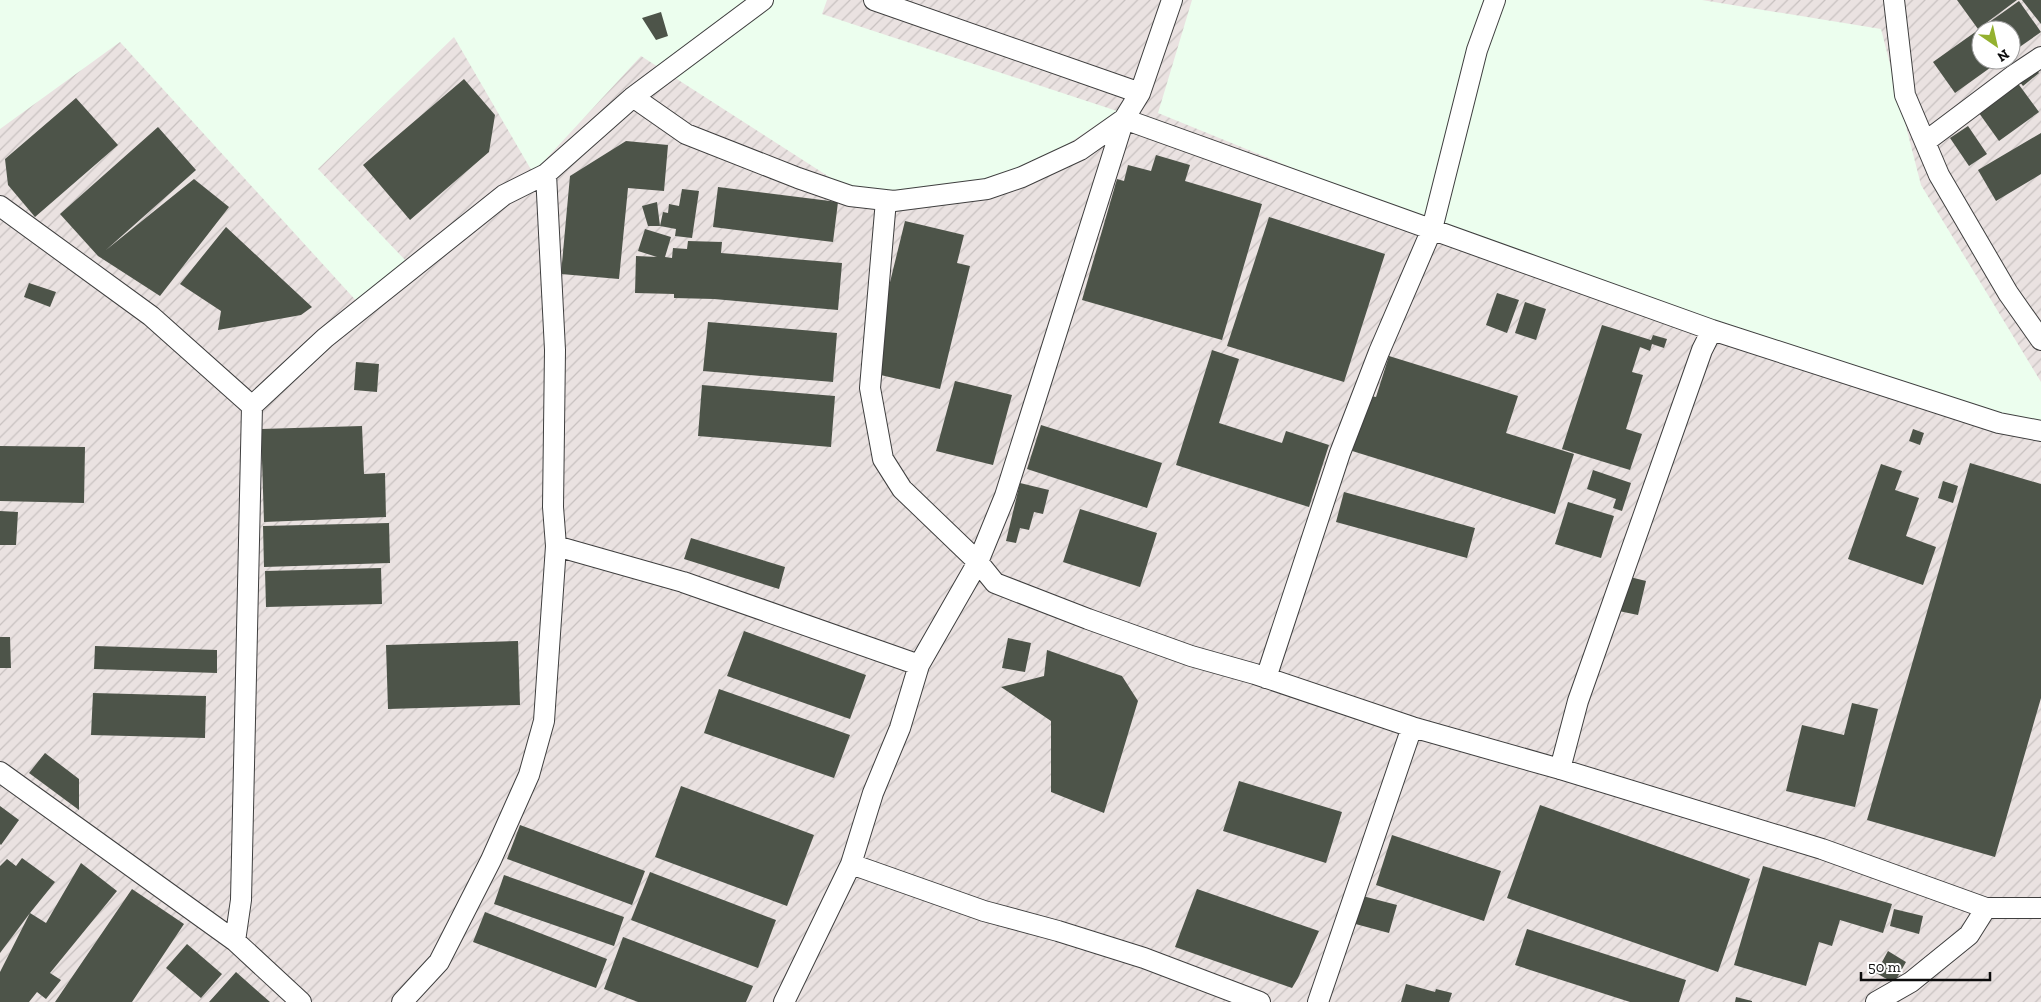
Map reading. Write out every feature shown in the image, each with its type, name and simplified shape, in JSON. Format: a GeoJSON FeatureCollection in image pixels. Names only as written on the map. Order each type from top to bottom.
{"type":"FeatureCollection","features":[{"type":"Feature","properties":{"kind":"street"},"geometry":{"type":"LineString","coordinates":[[235,940],[241,900],[252,406],[325,338],[504,195],[546,174],[633,97],[763,0]]}},
{"type":"Feature","properties":{"kind":"street"},"geometry":{"type":"LineString","coordinates":[[874,0],[1140,93]]}},
{"type":"Feature","properties":{"kind":"street"},"geometry":{"type":"LineString","coordinates":[[784,1002],[851,864],[873,793],[900,728],[919,665],[978,562],[1005,496],[1124,119],[1140,93],[1172,0]]}},
{"type":"Feature","properties":{"kind":"street"},"geometry":{"type":"LineString","coordinates":[[1266,678],[1340,453],[1432,229],[1477,50],[1495,0]]}},
{"type":"Feature","properties":{"kind":"street"},"geometry":{"type":"LineString","coordinates":[[1894,0],[1905,95],[1939,175],[2008,293],[2041,340]]}},
{"type":"Feature","properties":{"kind":"street"},"geometry":{"type":"LineString","coordinates":[[1925,142],[2041,57]]}},
{"type":"Feature","properties":{"kind":"street"},"geometry":{"type":"LineString","coordinates":[[633,97],[686,134],[798,178],[850,196],[894,201],[987,189],[1022,177],[1080,150],[1124,119]]}},
{"type":"Feature","properties":{"kind":"street"},"geometry":{"type":"LineString","coordinates":[[1124,119],[1712,330],[1999,422],[2041,431]]}},
{"type":"Feature","properties":{"kind":"street"},"geometry":{"type":"LineString","coordinates":[[402,1002],[439,962],[491,860],[529,775],[544,720],[556,546],[553,507],[555,350],[546,174]]}},
{"type":"Feature","properties":{"kind":"street"},"geometry":{"type":"LineString","coordinates":[[886,200],[870,388],[883,459],[902,490],[978,562],[994,583],[1191,656],[1266,678],[1412,727],[1560,769],[1822,849],[1986,908],[2041,908]]}},
{"type":"Feature","properties":{"kind":"street"},"geometry":{"type":"LineString","coordinates":[[0,206],[151,316],[252,406]]}},
{"type":"Feature","properties":{"kind":"street"},"geometry":{"type":"LineString","coordinates":[[1560,769],[1578,701],[1702,350],[1712,330]]}},
{"type":"Feature","properties":{"kind":"street"},"geometry":{"type":"LineString","coordinates":[[556,546],[683,582],[919,665]]}},
{"type":"Feature","properties":{"kind":"street"},"geometry":{"type":"LineString","coordinates":[[1318,1002],[1412,727]]}},
{"type":"Feature","properties":{"kind":"street"},"geometry":{"type":"LineString","coordinates":[[0,772],[235,940],[301,1002]]}},
{"type":"Feature","properties":{"kind":"street"},"geometry":{"type":"LineString","coordinates":[[851,864],[984,911],[1058,931],[1144,958],[1260,1002]]}},
{"type":"Feature","properties":{"kind":"street"},"geometry":{"type":"LineString","coordinates":[[1876,1002],[1911,982],[1969,935],[1986,908]]}},
{"type":"Feature","properties":{"kind":"shaded area"},"geometry":{"type":"Polygon","coordinates":[[[827,0],[1192,0],[1158,113],[1388,207],[2041,442],[2041,1002],[0,1002],[0,129],[120,42],[361,306],[407,262],[318,169],[454,37],[533,173],[641,56],[876,207],[1019,177],[1117,111],[822,14],[827,0]]]}},
{"type":"Feature","properties":{"kind":"shaded area"},"geometry":{"type":"Polygon","coordinates":[[[1702,0],[2041,0],[2041,382],[1921,185],[1881,29],[1702,0]]]}},
{"type":"Feature","properties":{"kind":"building"},"geometry":{"type":"Polygon","coordinates":[[[1957,0],[2017,0],[1990,20],[1971,20],[1957,0]]]}},
{"type":"Feature","properties":{"kind":"building"},"geometry":{"type":"Polygon","coordinates":[[[2022,0],[2041,0],[2041,24],[2022,0]]]}},
{"type":"Feature","properties":{"kind":"building"},"geometry":{"type":"Polygon","coordinates":[[[2019,1],[2041,32],[2021,46],[2021,20],[1992,20],[2019,1]]]}},
{"type":"Feature","properties":{"kind":"building"},"geometry":{"type":"Polygon","coordinates":[[[661,12],[668,36],[656,40],[642,18],[661,12]]]}},
{"type":"Feature","properties":{"kind":"building"},"geometry":{"type":"Polygon","coordinates":[[[1971,35],[1971,70],[1987,70],[1955,93],[1933,62],[1971,35]]]}},
{"type":"Feature","properties":{"kind":"building"},"geometry":{"type":"Polygon","coordinates":[[[2032,64],[2039,73],[2023,86],[2015,76],[2032,64]]]}},
{"type":"Feature","properties":{"kind":"building"},"geometry":{"type":"Polygon","coordinates":[[[2014,78],[2039,112],[1999,141],[1974,106],[2014,78]]]}},
{"type":"Feature","properties":{"kind":"building"},"geometry":{"type":"Polygon","coordinates":[[[464,79],[495,115],[489,152],[410,220],[363,165],[464,79]]]}},
{"type":"Feature","properties":{"kind":"building"},"geometry":{"type":"Polygon","coordinates":[[[76,98],[118,145],[35,217],[8,185],[5,159],[76,98]]]}},
{"type":"Feature","properties":{"kind":"building"},"geometry":{"type":"Polygon","coordinates":[[[1968,126],[1987,154],[1969,166],[1950,138],[1968,126]]]}},
{"type":"Feature","properties":{"kind":"building"},"geometry":{"type":"Polygon","coordinates":[[[158,127],[196,170],[106,250],[194,179],[229,207],[160,296],[98,256],[60,214],[158,127]]]}},
{"type":"Feature","properties":{"kind":"building"},"geometry":{"type":"Polygon","coordinates":[[[2041,133],[2041,174],[1996,201],[1978,170],[2041,133]]]}},
{"type":"Feature","properties":{"kind":"building"},"geometry":{"type":"Polygon","coordinates":[[[626,141],[668,145],[664,191],[628,188],[619,279],[561,274],[570,176],[626,141]]]}},
{"type":"Feature","properties":{"kind":"building"},"geometry":{"type":"Polygon","coordinates":[[[1156,155],[1190,165],[1185,181],[1262,204],[1222,340],[1082,300],[1117,179],[1124,181],[1128,165],[1151,171],[1156,155]]]}},
{"type":"Feature","properties":{"kind":"building"},"geometry":{"type":"Polygon","coordinates":[[[718,187],[838,202],[833,242],[713,227],[718,187]]]}},
{"type":"Feature","properties":{"kind":"building"},"geometry":{"type":"Polygon","coordinates":[[[682,189],[699,191],[692,238],[675,236],[676,229],[660,226],[663,212],[668,213],[669,204],[679,206],[682,189]]]}},
{"type":"Feature","properties":{"kind":"building"},"geometry":{"type":"Polygon","coordinates":[[[657,202],[660,226],[648,226],[642,206],[657,202]]]}},
{"type":"Feature","properties":{"kind":"building"},"geometry":{"type":"Polygon","coordinates":[[[1269,217],[1385,254],[1344,382],[1227,346],[1269,217]]]}},
{"type":"Feature","properties":{"kind":"building"},"geometry":{"type":"Polygon","coordinates":[[[905,221],[964,235],[957,263],[970,266],[940,389],[868,372],[905,221]]]}},
{"type":"Feature","properties":{"kind":"building"},"geometry":{"type":"Polygon","coordinates":[[[226,227],[312,307],[301,315],[218,330],[221,311],[180,284],[226,227]]]}},
{"type":"Feature","properties":{"kind":"building"},"geometry":{"type":"Polygon","coordinates":[[[645,229],[671,237],[665,257],[672,258],[673,248],[687,249],[688,241],[722,242],[721,253],[842,263],[838,310],[714,299],[674,298],[674,294],[635,293],[636,256],[657,257],[638,251],[645,229]]]}},
{"type":"Feature","properties":{"kind":"building"},"geometry":{"type":"Polygon","coordinates":[[[29,283],[56,292],[50,307],[24,297],[29,283]]]}},
{"type":"Feature","properties":{"kind":"building"},"geometry":{"type":"Polygon","coordinates":[[[1497,293],[1519,300],[1507,333],[1486,325],[1497,293]]]}},
{"type":"Feature","properties":{"kind":"building"},"geometry":{"type":"Polygon","coordinates":[[[1525,302],[1546,309],[1536,340],[1515,333],[1525,302]]]}},
{"type":"Feature","properties":{"kind":"building"},"geometry":{"type":"Polygon","coordinates":[[[708,322],[837,333],[833,382],[703,371],[708,322]]]}},
{"type":"Feature","properties":{"kind":"building"},"geometry":{"type":"Polygon","coordinates":[[[1602,325],[1651,340],[1653,335],[1667,339],[1664,348],[1652,344],[1650,351],[1640,347],[1632,372],[1643,375],[1626,429],[1642,434],[1630,470],[1562,449],[1602,325]]]}},
{"type":"Feature","properties":{"kind":"building"},"geometry":{"type":"Polygon","coordinates":[[[1212,350],[1239,359],[1219,423],[1282,443],[1286,431],[1329,445],[1309,507],[1176,465],[1212,350]]]}},
{"type":"Feature","properties":{"kind":"building"},"geometry":{"type":"Polygon","coordinates":[[[1389,356],[1518,396],[1506,433],[1574,454],[1555,514],[1349,450],[1366,395],[1376,397],[1389,356]]]}},
{"type":"Feature","properties":{"kind":"building"},"geometry":{"type":"Polygon","coordinates":[[[356,362],[379,364],[377,392],[354,390],[356,362]]]}},
{"type":"Feature","properties":{"kind":"building"},"geometry":{"type":"Polygon","coordinates":[[[955,381],[1012,395],[993,465],[936,451],[955,381]]]}},
{"type":"Feature","properties":{"kind":"building"},"geometry":{"type":"Polygon","coordinates":[[[702,385],[835,396],[831,447],[698,436],[702,385]]]}},
{"type":"Feature","properties":{"kind":"building"},"geometry":{"type":"Polygon","coordinates":[[[1041,425],[1162,463],[1147,508],[1027,469],[1041,425]]]}},
{"type":"Feature","properties":{"kind":"building"},"geometry":{"type":"Polygon","coordinates":[[[362,426],[364,474],[385,473],[386,517],[264,522],[261,429],[362,426]]]}},
{"type":"Feature","properties":{"kind":"building"},"geometry":{"type":"Polygon","coordinates":[[[1913,429],[1924,433],[1920,445],[1909,441],[1913,429]]]}},
{"type":"Feature","properties":{"kind":"building"},"geometry":{"type":"Polygon","coordinates":[[[0,446],[85,447],[84,503],[0,501],[0,446]]]}},
{"type":"Feature","properties":{"kind":"building"},"geometry":{"type":"Polygon","coordinates":[[[1970,463],[2041,484],[2041,698],[1995,857],[1867,820],[1970,463]]]}},
{"type":"Feature","properties":{"kind":"building"},"geometry":{"type":"Polygon","coordinates":[[[1881,464],[1902,471],[1895,490],[1919,498],[1906,536],[1936,547],[1923,585],[1848,559],[1881,464]]]}},
{"type":"Feature","properties":{"kind":"building"},"geometry":{"type":"Polygon","coordinates":[[[1593,470],[1631,483],[1622,511],[1613,508],[1616,499],[1587,489],[1593,470]]]}},
{"type":"Feature","properties":{"kind":"building"},"geometry":{"type":"Polygon","coordinates":[[[1943,481],[1958,486],[1953,503],[1938,498],[1943,481]]]}},
{"type":"Feature","properties":{"kind":"building"},"geometry":{"type":"Polygon","coordinates":[[[1020,483],[1049,490],[1043,514],[1034,512],[1029,530],[1020,528],[1016,543],[1006,541],[1020,483]]]}},
{"type":"Feature","properties":{"kind":"building"},"geometry":{"type":"Polygon","coordinates":[[[1344,492],[1475,528],[1467,558],[1336,522],[1344,492]]]}},
{"type":"Feature","properties":{"kind":"building"},"geometry":{"type":"Polygon","coordinates":[[[1568,502],[1614,516],[1601,558],[1555,544],[1568,502]]]}},
{"type":"Feature","properties":{"kind":"building"},"geometry":{"type":"Polygon","coordinates":[[[1080,509],[1157,533],[1140,587],[1063,562],[1080,509]]]}},
{"type":"Feature","properties":{"kind":"building"},"geometry":{"type":"Polygon","coordinates":[[[0,511],[18,512],[16,545],[0,545],[0,511]]]}},
{"type":"Feature","properties":{"kind":"building"},"geometry":{"type":"Polygon","coordinates":[[[389,523],[390,563],[264,567],[263,526],[389,523]]]}},
{"type":"Feature","properties":{"kind":"building"},"geometry":{"type":"Polygon","coordinates":[[[691,538],[785,567],[779,589],[684,559],[691,538]]]}},
{"type":"Feature","properties":{"kind":"building"},"geometry":{"type":"Polygon","coordinates":[[[381,568],[382,604],[266,607],[265,571],[381,568]]]}},
{"type":"Feature","properties":{"kind":"building"},"geometry":{"type":"Polygon","coordinates":[[[1622,575],[1646,581],[1638,615],[1614,610],[1622,575]]]}},
{"type":"Feature","properties":{"kind":"building"},"geometry":{"type":"Polygon","coordinates":[[[744,631],[866,675],[850,719],[727,676],[744,631]]]}},
{"type":"Feature","properties":{"kind":"building"},"geometry":{"type":"Polygon","coordinates":[[[0,637],[10,637],[11,668],[0,668],[0,637]]]}},
{"type":"Feature","properties":{"kind":"building"},"geometry":{"type":"Polygon","coordinates":[[[1008,638],[1031,643],[1025,672],[1002,668],[1008,638]]]}},
{"type":"Feature","properties":{"kind":"building"},"geometry":{"type":"Polygon","coordinates":[[[518,641],[520,705],[388,709],[386,645],[518,641]]]}},
{"type":"Feature","properties":{"kind":"building"},"geometry":{"type":"Polygon","coordinates":[[[95,646],[217,650],[217,673],[94,669],[95,646]]]}},
{"type":"Feature","properties":{"kind":"building"},"geometry":{"type":"Polygon","coordinates":[[[1047,650],[1122,676],[1138,701],[1104,813],[1051,792],[1051,721],[1001,687],[1044,676],[1047,650]]]}},
{"type":"Feature","properties":{"kind":"building"},"geometry":{"type":"Polygon","coordinates":[[[719,689],[850,735],[834,778],[704,733],[719,689]]]}},
{"type":"Feature","properties":{"kind":"building"},"geometry":{"type":"Polygon","coordinates":[[[93,693],[206,696],[205,738],[91,735],[93,693]]]}},
{"type":"Feature","properties":{"kind":"building"},"geometry":{"type":"Polygon","coordinates":[[[1852,703],[1878,709],[1855,807],[1786,791],[1802,725],[1844,735],[1852,703]]]}},
{"type":"Feature","properties":{"kind":"building"},"geometry":{"type":"Polygon","coordinates":[[[45,753],[79,779],[79,810],[29,773],[45,753]]]}},
{"type":"Feature","properties":{"kind":"building"},"geometry":{"type":"Polygon","coordinates":[[[1239,781],[1342,812],[1326,863],[1223,831],[1239,781]]]}},
{"type":"Feature","properties":{"kind":"building"},"geometry":{"type":"Polygon","coordinates":[[[681,786],[814,835],[787,906],[655,857],[681,786]]]}},
{"type":"Feature","properties":{"kind":"building"},"geometry":{"type":"Polygon","coordinates":[[[1540,805],[1750,879],[1718,972],[1507,898],[1540,805]]]}},
{"type":"Feature","properties":{"kind":"building"},"geometry":{"type":"Polygon","coordinates":[[[0,806],[19,820],[1,845],[0,844],[0,806]]]}},
{"type":"Feature","properties":{"kind":"building"},"geometry":{"type":"Polygon","coordinates":[[[520,825],[645,871],[632,905],[507,859],[520,825]]]}},
{"type":"Feature","properties":{"kind":"building"},"geometry":{"type":"Polygon","coordinates":[[[1392,835],[1501,871],[1484,921],[1376,885],[1392,835]]]}},
{"type":"Feature","properties":{"kind":"building"},"geometry":{"type":"Polygon","coordinates":[[[22,858],[55,882],[0,953],[0,866],[7,859],[16,866],[22,858]]]}},
{"type":"Feature","properties":{"kind":"building"},"geometry":{"type":"Polygon","coordinates":[[[81,863],[117,891],[50,973],[61,980],[46,999],[37,992],[29,1002],[0,1002],[0,972],[30,913],[46,923],[81,863]]]}},
{"type":"Feature","properties":{"kind":"building"},"geometry":{"type":"Polygon","coordinates":[[[1763,866],[1892,904],[1883,933],[1840,920],[1832,946],[1819,942],[1806,986],[1734,965],[1763,866]]]}},
{"type":"Feature","properties":{"kind":"building"},"geometry":{"type":"Polygon","coordinates":[[[650,872],[776,920],[758,968],[631,920],[650,872]]]}},
{"type":"Feature","properties":{"kind":"building"},"geometry":{"type":"Polygon","coordinates":[[[504,875],[624,917],[614,946],[494,904],[504,875]]]}},
{"type":"Feature","properties":{"kind":"building"},"geometry":{"type":"Polygon","coordinates":[[[132,889],[184,924],[132,1002],[55,1002],[132,889]]]}},
{"type":"Feature","properties":{"kind":"building"},"geometry":{"type":"Polygon","coordinates":[[[1197,889],[1319,931],[1292,988],[1175,947],[1197,889]]]}},
{"type":"Feature","properties":{"kind":"building"},"geometry":{"type":"Polygon","coordinates":[[[1355,894],[1397,905],[1389,933],[1348,922],[1355,894]]]}},
{"type":"Feature","properties":{"kind":"building"},"geometry":{"type":"Polygon","coordinates":[[[1894,909],[1923,916],[1919,934],[1890,926],[1894,909]]]}},
{"type":"Feature","properties":{"kind":"building"},"geometry":{"type":"Polygon","coordinates":[[[485,912],[607,959],[596,988],[473,942],[485,912]]]}},
{"type":"Feature","properties":{"kind":"building"},"geometry":{"type":"Polygon","coordinates":[[[1527,929],[1686,980],[1679,1002],[1630,1002],[1515,965],[1527,929]]]}},
{"type":"Feature","properties":{"kind":"building"},"geometry":{"type":"Polygon","coordinates":[[[623,937],[753,986],[746,1002],[638,1002],[604,989],[623,937]]]}},
{"type":"Feature","properties":{"kind":"building"},"geometry":{"type":"Polygon","coordinates":[[[187,944],[222,974],[201,998],[166,968],[187,944]]]}},
{"type":"Feature","properties":{"kind":"building"},"geometry":{"type":"Polygon","coordinates":[[[1888,951],[1906,962],[1894,983],[1876,973],[1888,951]]]}},
{"type":"Feature","properties":{"kind":"building"},"geometry":{"type":"Polygon","coordinates":[[[236,972],[270,1002],[209,1002],[236,972]]]}},
{"type":"Feature","properties":{"kind":"building"},"geometry":{"type":"Polygon","coordinates":[[[1406,984],[1435,992],[1436,989],[1452,993],[1449,1002],[1401,1002],[1406,984]]]}},
{"type":"Feature","properties":{"kind":"building"},"geometry":{"type":"Polygon","coordinates":[[[1736,997],[1752,1001],[1752,1002],[1735,1002],[1736,997]]]}}]}
